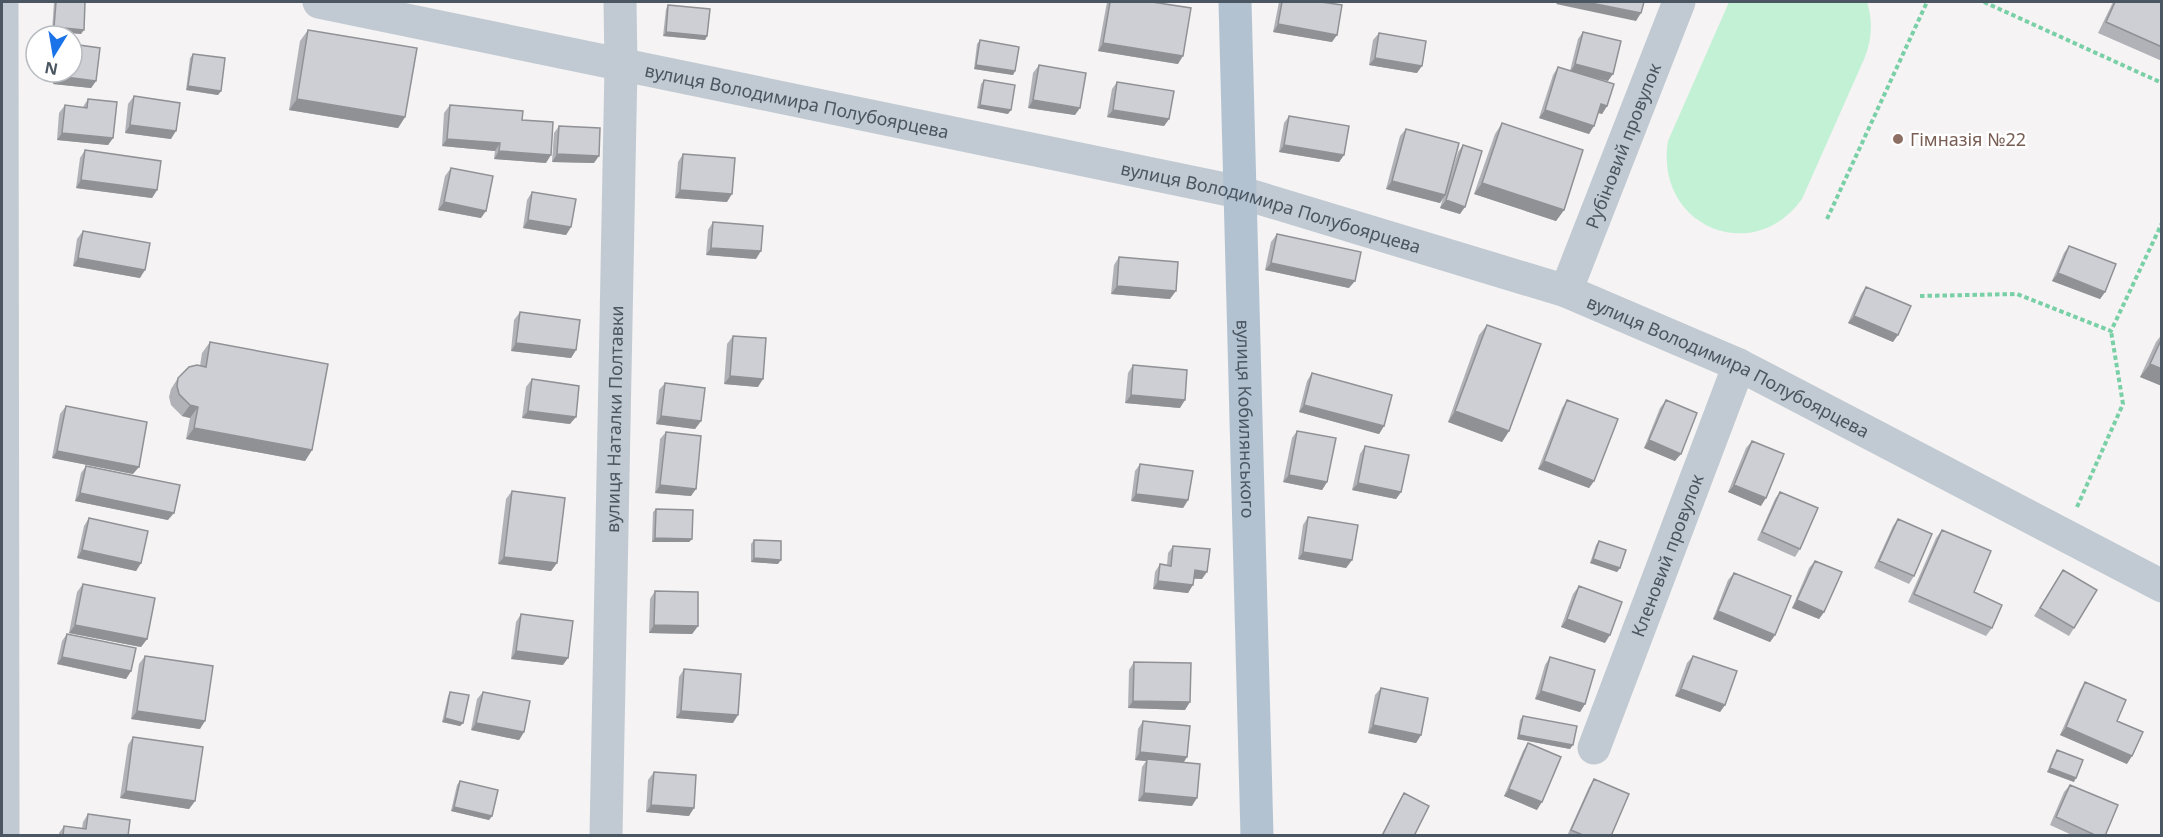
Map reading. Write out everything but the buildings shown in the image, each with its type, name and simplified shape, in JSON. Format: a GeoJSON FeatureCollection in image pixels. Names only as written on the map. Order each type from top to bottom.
{"type":"FeatureCollection","features":[{"type":"Feature","properties":{"kind":"main road","name":"вулиця Кобилянського"},"geometry":{"type":"LineString","coordinates":[[1235,2],[1257,836]]}},
{"type":"Feature","properties":{"kind":"street"},"geometry":{"type":"LineString","coordinates":[[2,2],[3,836]]}},
{"type":"Feature","properties":{"kind":"street","name":"вулиця Володимира Полубоярцева"},"geometry":{"type":"LineString","coordinates":[[319,2],[1239,192],[1566,291],[1739,365],[2162,586]]}},
{"type":"Feature","properties":{"kind":"street","name":"вулиця Наталки Полтавки"},"geometry":{"type":"LineString","coordinates":[[606,836],[621,66],[620,2]]}},
{"type":"Feature","properties":{"kind":"street","name":"Рубіновий провулок"},"geometry":{"type":"LineString","coordinates":[[1566,291],[1679,2]]}},
{"type":"Feature","properties":{"kind":"street","name":"Кленовий провулок"},"geometry":{"type":"LineString","coordinates":[[1594,748],[1739,365]]}},
{"type":"Feature","properties":{"kind":"path"},"geometry":{"type":"LineString","coordinates":[[1827,219],[1927,2]]}},
{"type":"Feature","properties":{"kind":"path"},"geometry":{"type":"LineString","coordinates":[[1984,2],[2162,83]]}},
{"type":"Feature","properties":{"kind":"path"},"geometry":{"type":"LineString","coordinates":[[2064,535],[2123,404],[2111,331],[2162,223]]}},
{"type":"Feature","properties":{"kind":"path"},"geometry":{"type":"LineString","coordinates":[[1920,296],[2017,294],[2111,331]]}},
{"type":"Feature","properties":{"kind":"green space"},"geometry":{"type":"Polygon","coordinates":[[[1729,2],[1867,2],[1871,23],[1865,57],[1802,199],[1781,220],[1758,231],[1734,233],[1711,227],[1691,214],[1676,195],[1668,170],[1668,141],[1729,2]]]}},
{"type":"Feature","properties":{"kind":"place","name":"Гімназія №22"},"geometry":{"type":"Point","coordinates":[1898,139]}}]}
